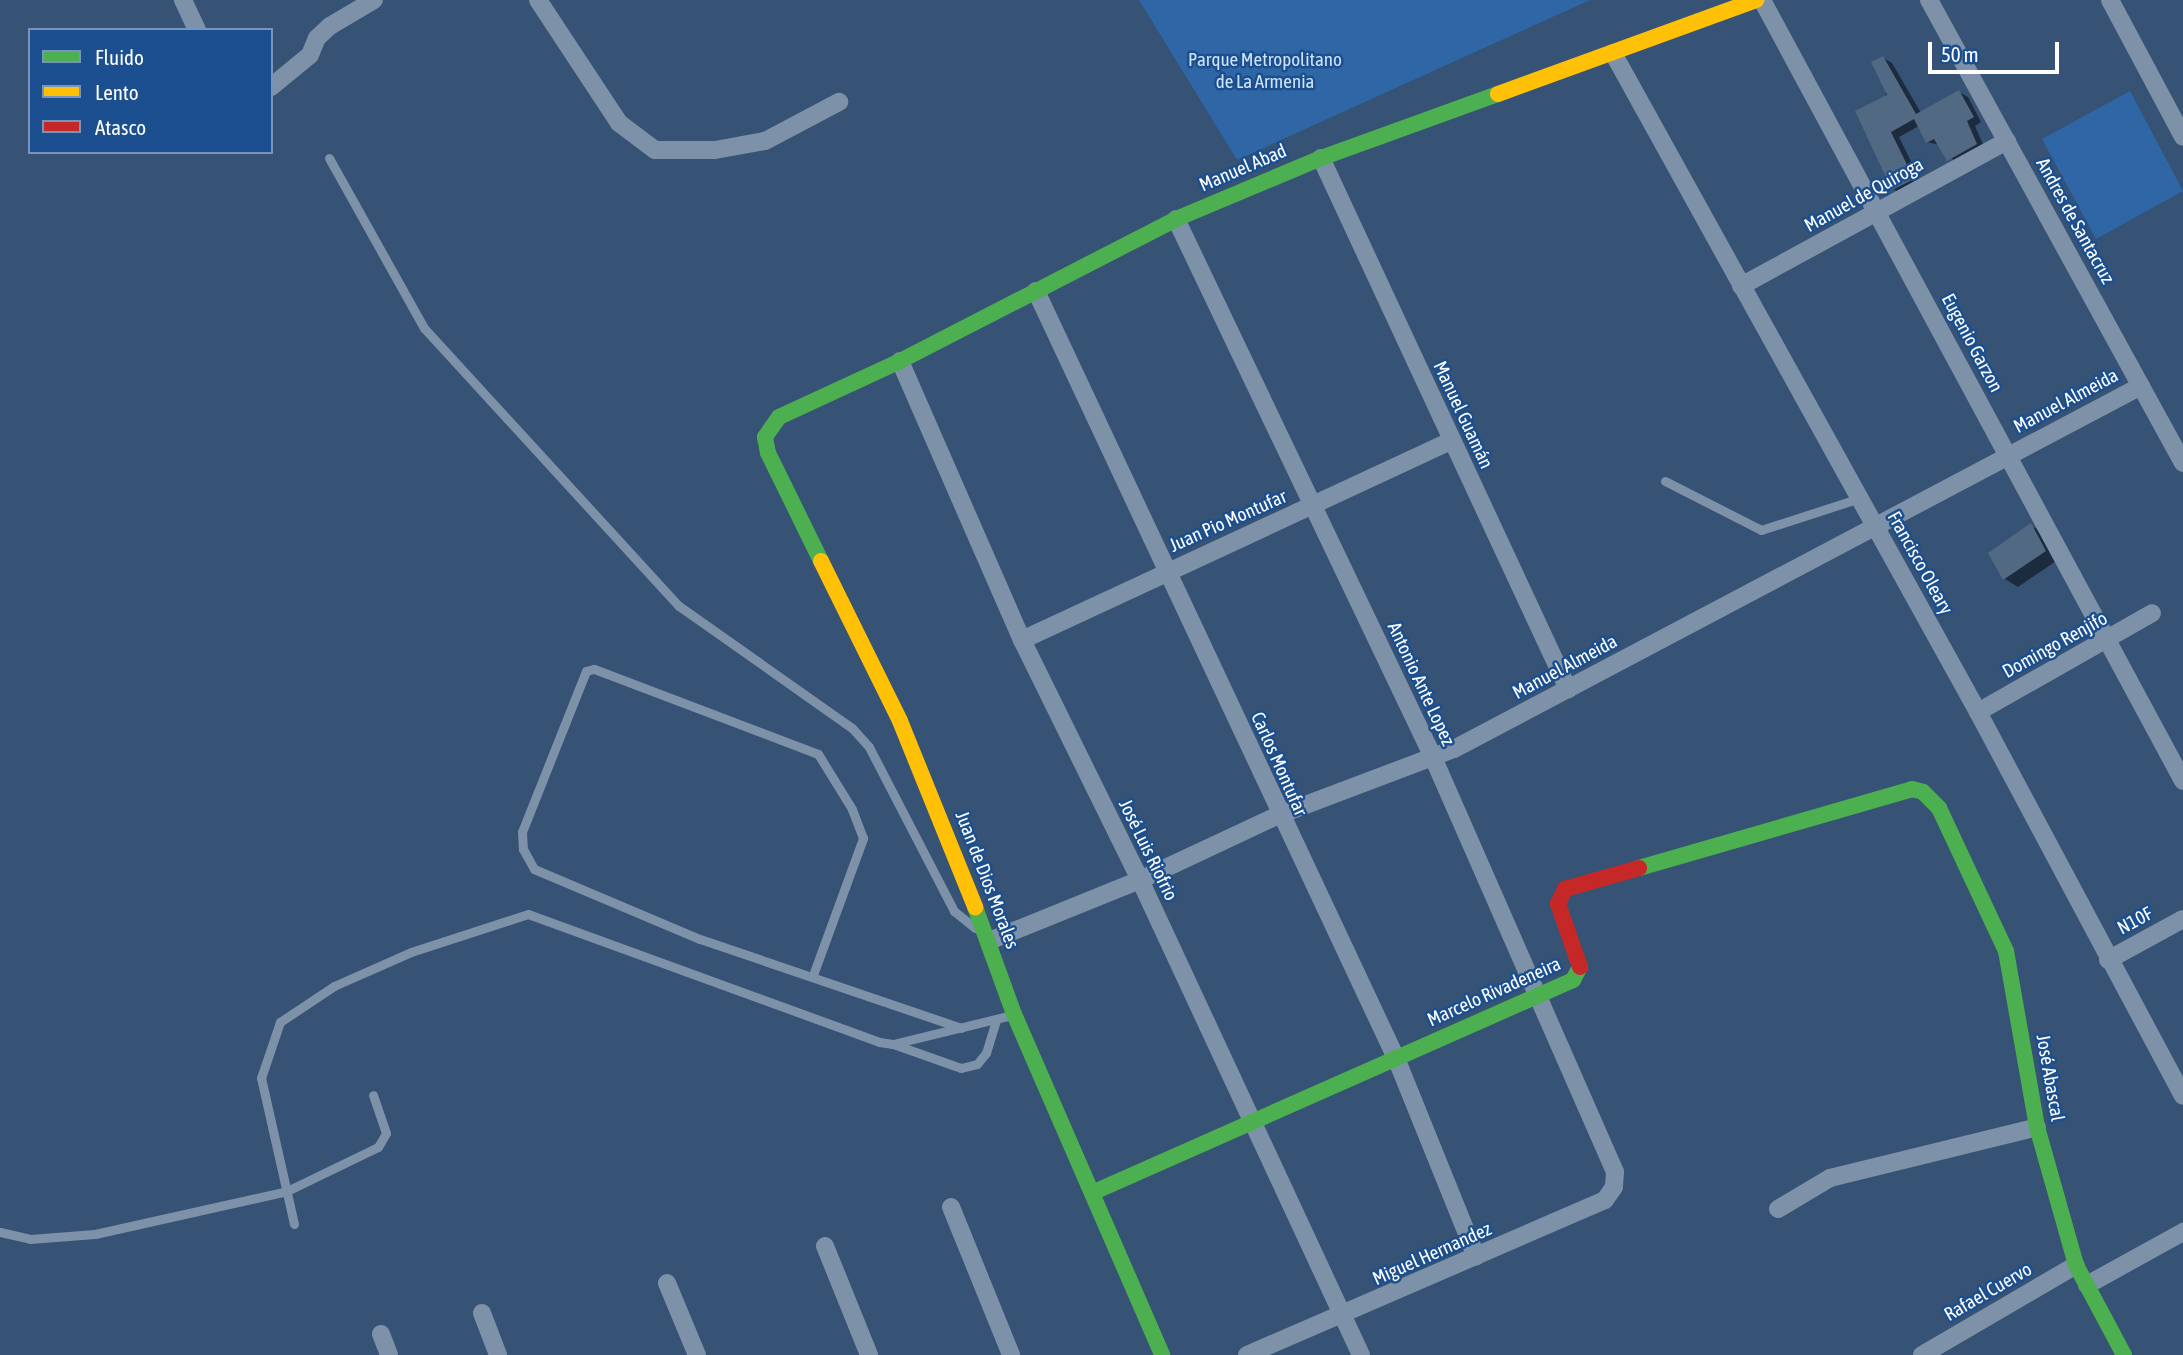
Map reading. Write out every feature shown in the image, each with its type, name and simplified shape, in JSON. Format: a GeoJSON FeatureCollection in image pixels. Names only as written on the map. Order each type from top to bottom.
{"type":"FeatureCollection","features":[{"type":"Feature","properties":{"kind":"street"},"geometry":{"type":"LineString","coordinates":[[183,0],[196,28]]}},
{"type":"Feature","properties":{"kind":"street"},"geometry":{"type":"LineString","coordinates":[[273,85],[310,55],[317,38],[330,26],[374,0]]}},
{"type":"Feature","properties":{"kind":"street"},"geometry":{"type":"LineString","coordinates":[[538,0],[619,123],[655,150],[715,150],[765,141],[839,102]]}},
{"type":"Feature","properties":{"kind":"street","name":"Manuel Abad"},"geometry":{"type":"LineString","coordinates":[[769,426],[779,417],[900,361],[1176,219],[1321,158],[1756,0]]}},
{"type":"Feature","properties":{"kind":"street","name":"Eugenio Garzon"},"geometry":{"type":"LineString","coordinates":[[1762,0],[2010,455],[2183,781]]}},
{"type":"Feature","properties":{"kind":"street","name":"Andres de Santacruz"},"geometry":{"type":"LineString","coordinates":[[1929,0],[2183,463]]}},
{"type":"Feature","properties":{"kind":"street"},"geometry":{"type":"LineString","coordinates":[[2110,0],[2183,137]]}},
{"type":"Feature","properties":{"kind":"street","name":"Francisco Oleary"},"geometry":{"type":"LineString","coordinates":[[1614,53],[1978,712],[2108,960],[2183,1096]]}},
{"type":"Feature","properties":{"kind":"street","name":"Manuel de Quiroga"},"geometry":{"type":"LineString","coordinates":[[1741,286],[2007,141]]}},
{"type":"Feature","properties":{"kind":"street","name":"Manuel Guamán"},"geometry":{"type":"LineString","coordinates":[[1321,158],[1568,689]]}},
{"type":"Feature","properties":{"kind":"street","name":"Antonio Ante Lopez"},"geometry":{"type":"LineString","coordinates":[[1176,219],[1315,505],[1432,755],[1615,1172]]}},
{"type":"Feature","properties":{"kind":"street","name":"Carlos Montufar"},"geometry":{"type":"LineString","coordinates":[[1036,291],[1169,571],[1279,816],[1396,1058],[1476,1256]]}},
{"type":"Feature","properties":{"kind":"street","name":"José Luis Riofrio"},"geometry":{"type":"LineString","coordinates":[[900,361],[1022,640],[1140,880],[1250,1123],[1361,1355]]}},
{"type":"Feature","properties":{"kind":"street","name":"Manuel Almeida"},"geometry":{"type":"LineString","coordinates":[[989,941],[1140,880],[1279,816],[1432,755],[1454,749],[2141,386]]}},
{"type":"Feature","properties":{"kind":"street","name":"Juan de Dios Morales"},"geometry":{"type":"LineString","coordinates":[[769,426],[765,437],[768,453],[900,721],[989,941],[1014,1014],[1094,1192],[1162,1355]]}},
{"type":"Feature","properties":{"kind":"street","name":"Juan Pio Montufar"},"geometry":{"type":"LineString","coordinates":[[1022,640],[1451,440]]}},
{"type":"Feature","properties":{"kind":"street","name":"Domingo Renjifo"},"geometry":{"type":"LineString","coordinates":[[1978,712],[2109,641],[2152,613]]}},
{"type":"Feature","properties":{"kind":"street","name":"Marcelo Rivadeneira"},"geometry":{"type":"LineString","coordinates":[[1094,1192],[1573,981],[1580,968],[1558,904],[1565,889],[1901,790],[1923,792],[1939,808]]}},
{"type":"Feature","properties":{"kind":"street","name":"José Abascal"},"geometry":{"type":"LineString","coordinates":[[1939,808],[2006,951],[2037,1127],[2076,1265],[2124,1355]]}},
{"type":"Feature","properties":{"kind":"street","name":"N10F"},"geometry":{"type":"LineString","coordinates":[[2108,960],[2183,919]]}},
{"type":"Feature","properties":{"kind":"street"},"geometry":{"type":"LineString","coordinates":[[1778,1209],[1830,1178],[2037,1127]]}},
{"type":"Feature","properties":{"kind":"street","name":"Miguel Hernandez"},"geometry":{"type":"LineString","coordinates":[[1247,1355],[1344,1317],[1605,1200],[1614,1187],[1615,1172]]}},
{"type":"Feature","properties":{"kind":"street"},"geometry":{"type":"LineString","coordinates":[[951,1208],[1011,1355]]}},
{"type":"Feature","properties":{"kind":"street"},"geometry":{"type":"LineString","coordinates":[[2087,1285],[2183,1232]]}},
{"type":"Feature","properties":{"kind":"street"},"geometry":{"type":"LineString","coordinates":[[825,1245],[869,1355]]}},
{"type":"Feature","properties":{"kind":"street","name":"Rafael Cuervo"},"geometry":{"type":"LineString","coordinates":[[1922,1355],[2076,1265]]}},
{"type":"Feature","properties":{"kind":"street"},"geometry":{"type":"LineString","coordinates":[[667,1283],[697,1355]]}},
{"type":"Feature","properties":{"kind":"street"},"geometry":{"type":"LineString","coordinates":[[482,1312],[498,1355]]}},
{"type":"Feature","properties":{"kind":"street"},"geometry":{"type":"LineString","coordinates":[[381,1334],[389,1355]]}},
{"type":"Feature","properties":{"kind":"lane"},"geometry":{"type":"LineString","coordinates":[[329,158],[424,328],[679,606],[852,728],[869,747],[954,911],[989,941]]}},
{"type":"Feature","properties":{"kind":"lane"},"geometry":{"type":"LineString","coordinates":[[1665,481],[1761,530],[1860,498]]}},
{"type":"Feature","properties":{"kind":"lane"},"geometry":{"type":"LineString","coordinates":[[813,975],[863,838],[852,809],[818,754],[594,669],[586,671],[522,832],[528,862],[544,874],[700,939],[813,975],[961,1028]]}},
{"type":"Feature","properties":{"kind":"lane"},"geometry":{"type":"LineString","coordinates":[[293,1224],[261,1077],[280,1022],[334,986],[411,951],[528,914],[961,1068],[977,1064],[986,1053],[996,1020]]}},
{"type":"Feature","properties":{"kind":"lane"},"geometry":{"type":"LineString","coordinates":[[893,1044],[1014,1014]]}},
{"type":"Feature","properties":{"kind":"lane"},"geometry":{"type":"LineString","coordinates":[[0,1232],[30,1239],[95,1234],[287,1191],[378,1147],[386,1133],[373,1095]]}},
{"type":"Feature","properties":{"kind":"green space","name":"Parque Metropolitano de La Armenia"},"geometry":{"type":"Polygon","coordinates":[[[1139,0],[1590,0],[1237,160],[1139,0]]]}},
{"type":"Feature","properties":{"kind":"green space"},"geometry":{"type":"Polygon","coordinates":[[[2130,91],[2183,191],[2096,239],[2042,139],[2130,91]]]}},
{"type":"Feature","properties":{"kind":"building"},"geometry":{"type":"Polygon","coordinates":[[[1883,56],[1916,114],[1959,90],[1974,117],[1967,121],[1977,144],[1947,161],[1934,139],[1926,143],[1914,119],[1891,132],[1914,179],[1892,190],[1855,111],[1887,95],[1871,62],[1883,56]]]}},
{"type":"Feature","properties":{"kind":"building"},"geometry":{"type":"Polygon","coordinates":[[[2031,523],[2046,551],[2003,580],[1988,553],[2031,523]]]}},
{"type":"Feature","properties":{"kind":"traffic: fast"},"geometry":{"type":"LineString","coordinates":[[821,561],[768,453],[765,437],[779,417],[900,361],[1176,219],[1321,158],[1498,94]]}},
{"type":"Feature","properties":{"kind":"traffic: fast"},"geometry":{"type":"LineString","coordinates":[[1639,868],[1912,789],[1923,792],[1939,808],[2006,951],[2037,1127],[2076,1265],[2124,1355]]}},
{"type":"Feature","properties":{"kind":"traffic: fast"},"geometry":{"type":"LineString","coordinates":[[975,907],[1014,1014],[1162,1355]]}},
{"type":"Feature","properties":{"kind":"traffic: fast"},"geometry":{"type":"LineString","coordinates":[[1094,1192],[1573,980],[1580,967]]}},
{"type":"Feature","properties":{"kind":"traffic: slow"},"geometry":{"type":"LineString","coordinates":[[1498,94],[1756,0]]}},
{"type":"Feature","properties":{"kind":"traffic: slow"},"geometry":{"type":"LineString","coordinates":[[821,561],[900,721],[975,907]]}},
{"type":"Feature","properties":{"kind":"traffic: jam"},"geometry":{"type":"LineString","coordinates":[[1580,967],[1558,904],[1565,889],[1639,868]]}}]}
